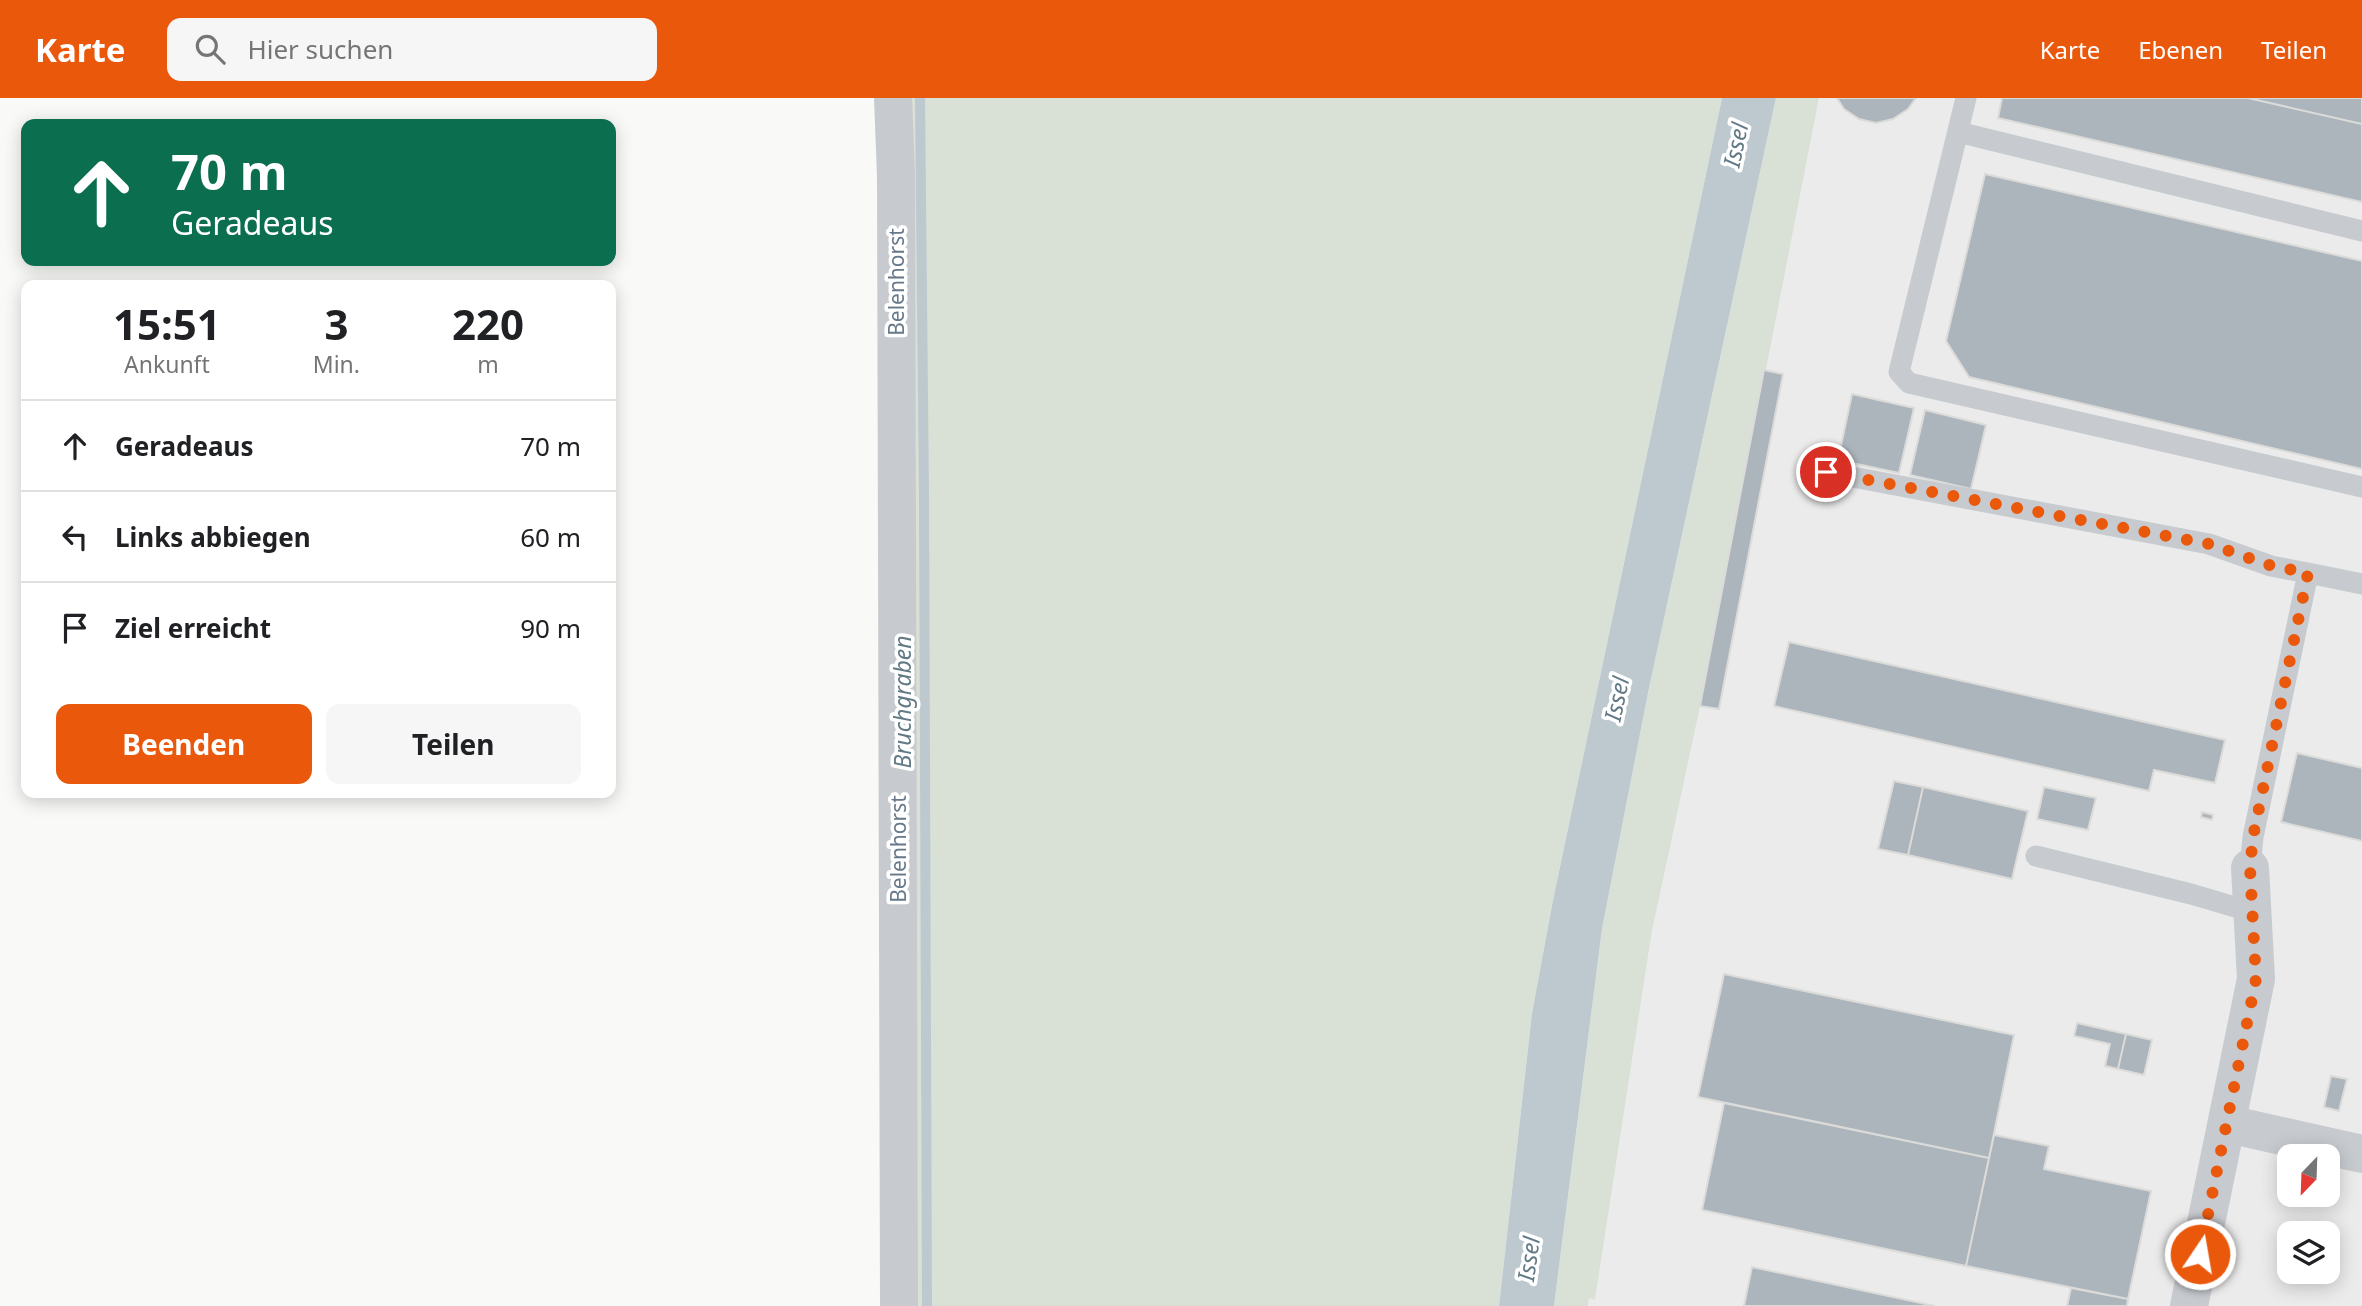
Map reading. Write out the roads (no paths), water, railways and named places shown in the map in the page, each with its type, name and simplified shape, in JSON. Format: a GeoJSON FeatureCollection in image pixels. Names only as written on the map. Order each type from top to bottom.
{"type":"FeatureCollection","features":[{"type":"Feature","properties":{"kind":"street","name":"Belenhorst"},"geometry":{"type":"LineString","coordinates":[[893,98],[896,176],[899,1306]]}},
{"type":"Feature","properties":{"kind":"street"},"geometry":{"type":"LineString","coordinates":[[2189,1306],[2256,979],[2250,868]]}},
{"type":"Feature","properties":{"kind":"street"},"geometry":{"type":"LineString","coordinates":[[2228,1124],[2362,1154]]}},
{"type":"Feature","properties":{"kind":"lane"},"geometry":{"type":"LineString","coordinates":[[1966,98],[1899,372],[1909,383],[2362,487]]}},
{"type":"Feature","properties":{"kind":"lane"},"geometry":{"type":"LineString","coordinates":[[1958,132],[2362,231]]}},
{"type":"Feature","properties":{"kind":"lane"},"geometry":{"type":"LineString","coordinates":[[1826,472],[2209,544],[2272,566],[2362,584]]}},
{"type":"Feature","properties":{"kind":"lane"},"geometry":{"type":"LineString","coordinates":[[2250,868],[2253,837],[2308,573]]}},
{"type":"Feature","properties":{"kind":"lane"},"geometry":{"type":"LineString","coordinates":[[2036,856],[2191,894],[2252,912]]}},
{"type":"Feature","properties":{"kind":"water","name":"Issel"},"geometry":{"type":"Polygon","coordinates":[[[1722,98],[1776,98],[1648,693],[1602,929],[1554,1306],[1499,1306],[1532,1013],[1553,900],[1722,98]]]}},
{"type":"Feature","properties":{"kind":"waterway","name":"Bruchgraben"},"geometry":{"type":"LineString","coordinates":[[920,98],[927,1306]]}}]}
